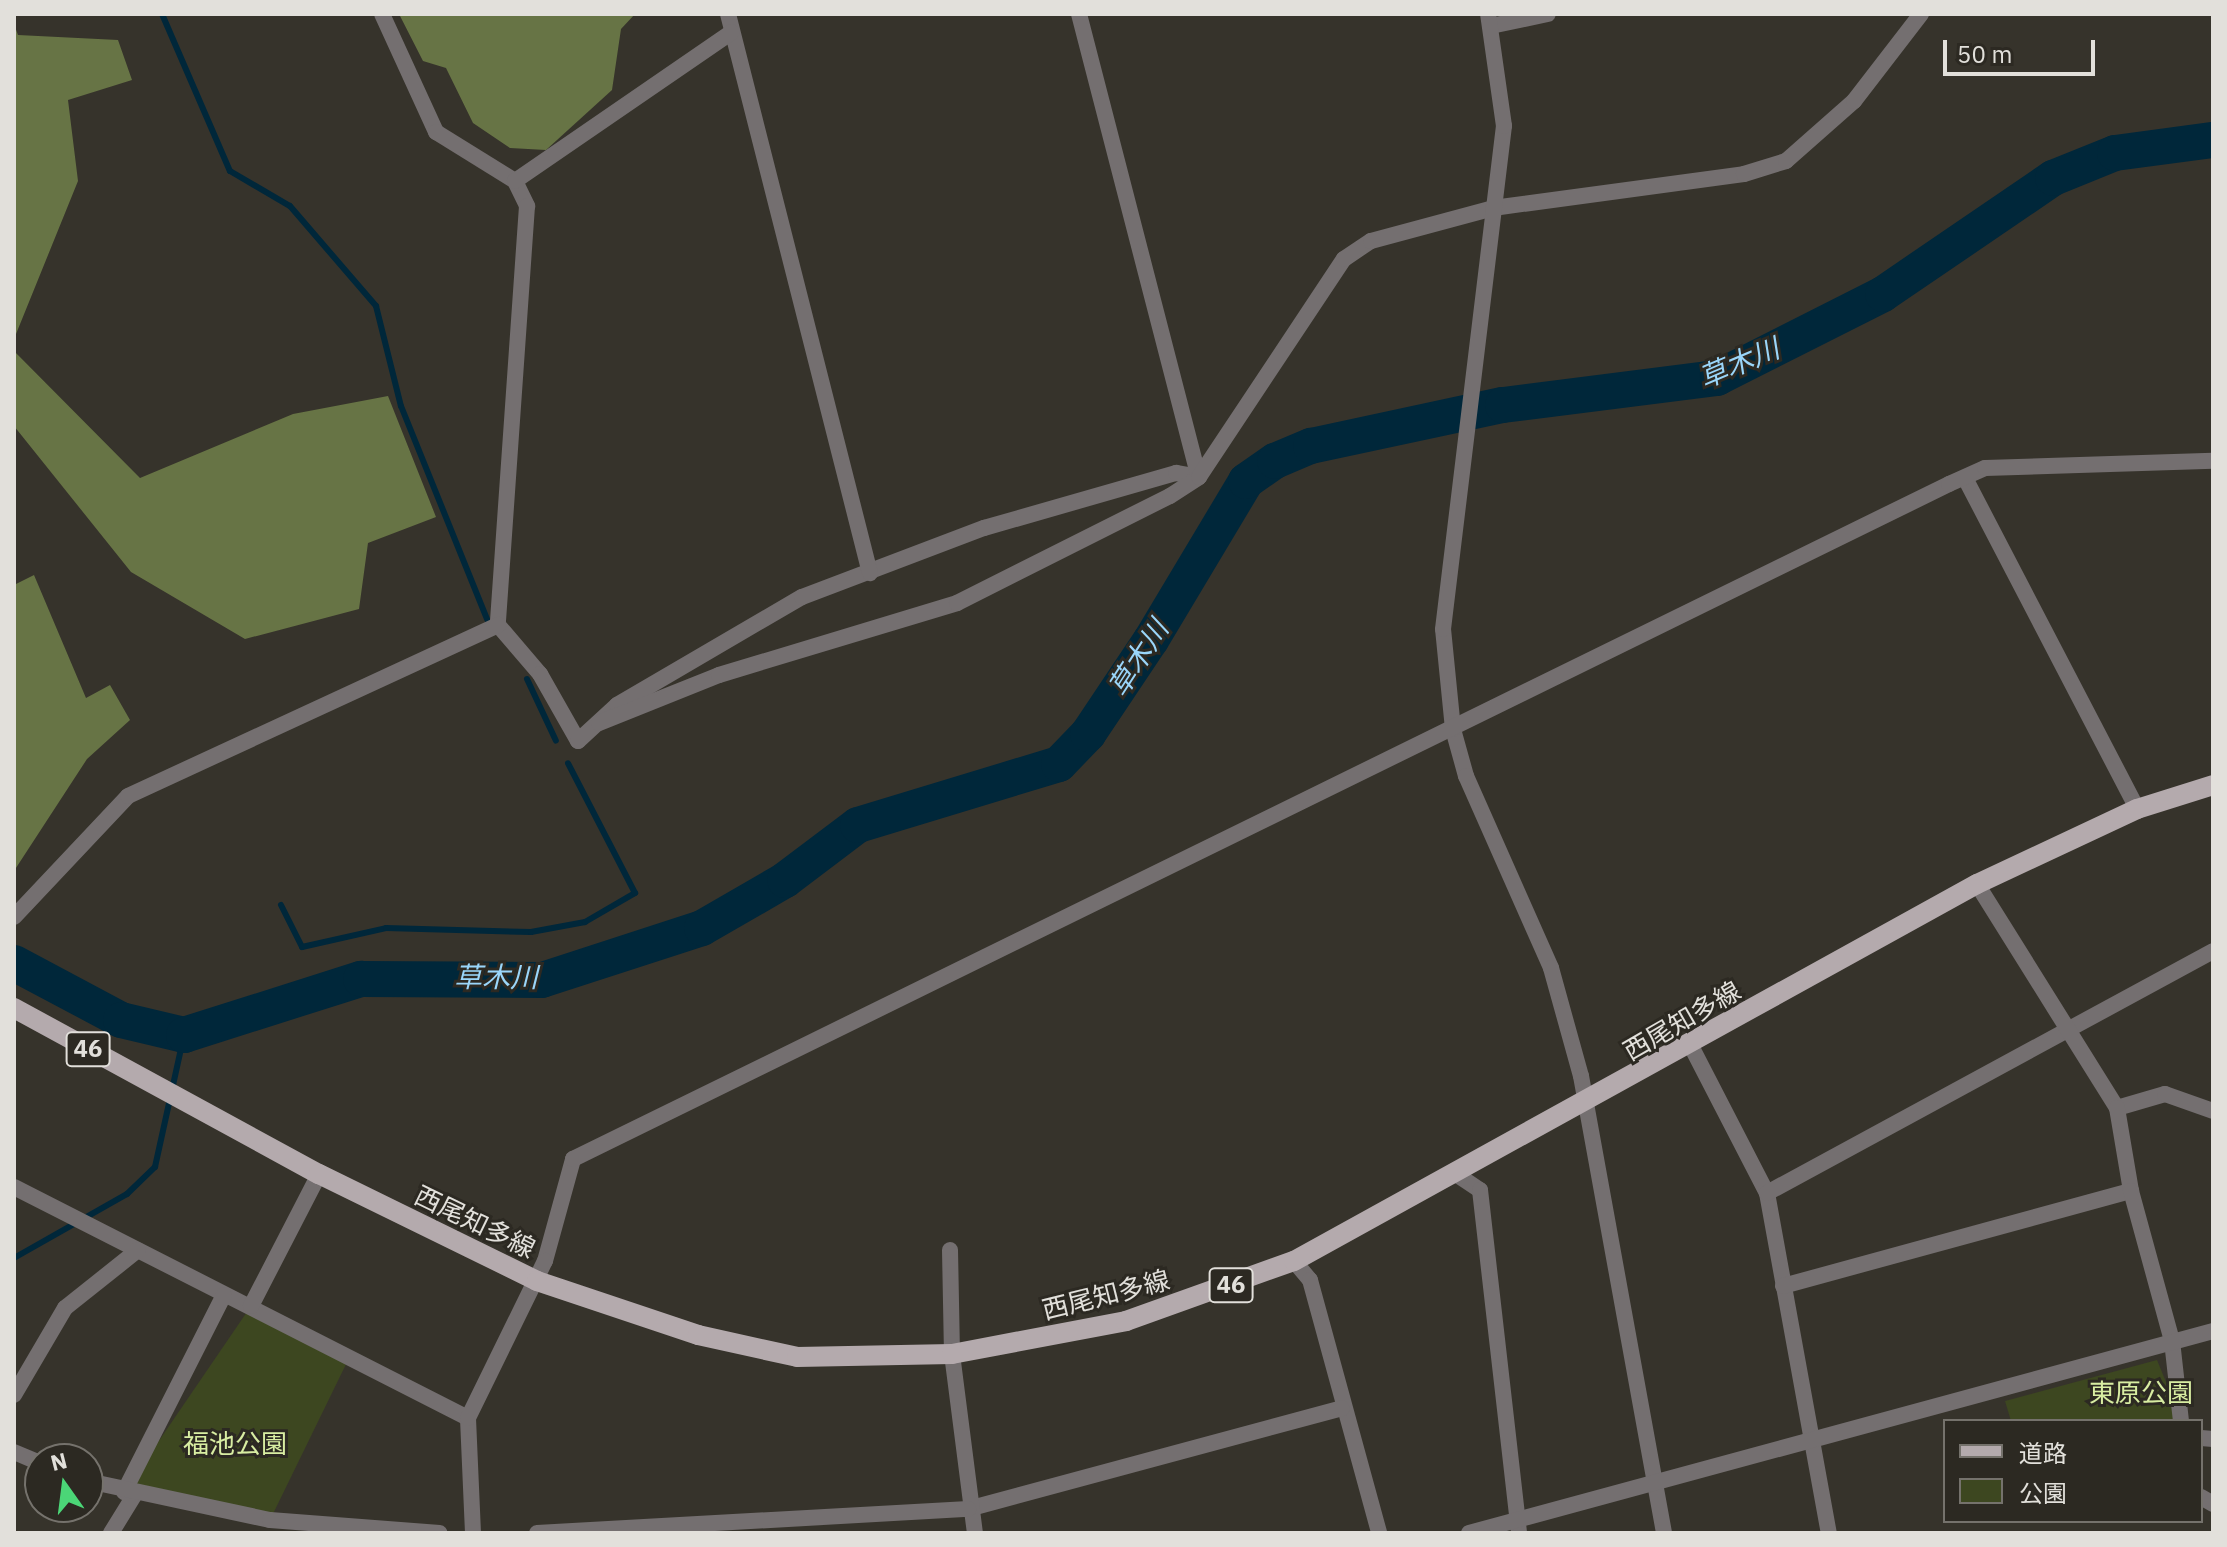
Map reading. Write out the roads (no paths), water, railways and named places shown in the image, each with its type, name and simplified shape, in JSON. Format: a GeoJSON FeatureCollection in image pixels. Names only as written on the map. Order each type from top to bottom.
{"type":"FeatureCollection","features":[{"type":"Feature","properties":{"kind":"main road","name":"西尾知多線"},"geometry":{"type":"LineString","coordinates":[[14,1008],[319,1174],[537,1281],[698,1335],[797,1357],[952,1354],[1126,1321],[1294,1261],[1691,1046],[1977,884],[2137,809],[2213,785]]}},
{"type":"Feature","properties":{"kind":"street"},"geometry":{"type":"LineString","coordinates":[[382,14],[444,142],[515,181],[529,222],[498,625],[540,674],[578,741],[617,705],[802,597],[1110,491],[1176,473],[1199,477]]}},
{"type":"Feature","properties":{"kind":"street"},"geometry":{"type":"LineString","coordinates":[[728,14],[870,573]]}},
{"type":"Feature","properties":{"kind":"street"},"geometry":{"type":"LineString","coordinates":[[1079,14],[1199,477]]}},
{"type":"Feature","properties":{"kind":"street"},"geometry":{"type":"LineString","coordinates":[[1548,14],[1490,20],[1505,106],[1443,629],[1453,729],[1466,776],[1551,968],[1581,1076],[1582,1105],[1664,1533]]}},
{"type":"Feature","properties":{"kind":"street"},"geometry":{"type":"LineString","coordinates":[[599,723],[719,675],[957,603],[1199,477],[1344,259],[1371,241],[1493,208],[1744,174],[1786,161],[1854,101],[1921,14]]}},
{"type":"Feature","properties":{"kind":"street"},"geometry":{"type":"LineString","coordinates":[[515,181],[732,32]]}},
{"type":"Feature","properties":{"kind":"street"},"geometry":{"type":"LineString","coordinates":[[473,1533],[468,1418],[537,1281],[573,1159],[1453,729],[1472,712],[1985,468],[2213,461]]}},
{"type":"Feature","properties":{"kind":"street"},"geometry":{"type":"LineString","coordinates":[[1965,478],[2137,809]]}},
{"type":"Feature","properties":{"kind":"street"},"geometry":{"type":"LineString","coordinates":[[14,917],[128,796],[498,625]]}},
{"type":"Feature","properties":{"kind":"street"},"geometry":{"type":"LineString","coordinates":[[1977,884],[2071,1026],[2117,1108],[2131,1191],[2172,1341],[2181,1419]]}},
{"type":"Feature","properties":{"kind":"street"},"geometry":{"type":"LineString","coordinates":[[1767,1193],[2213,951]]}},
{"type":"Feature","properties":{"kind":"street"},"geometry":{"type":"LineString","coordinates":[[1691,1046],[1767,1193],[1829,1533]]}},
{"type":"Feature","properties":{"kind":"street"},"geometry":{"type":"LineString","coordinates":[[2117,1108],[2165,1094],[2213,1111]]}},
{"type":"Feature","properties":{"kind":"street"},"geometry":{"type":"LineString","coordinates":[[251,1306],[319,1174]]}},
{"type":"Feature","properties":{"kind":"street"},"geometry":{"type":"LineString","coordinates":[[1456,1174],[1480,1190],[1518,1527]]}},
{"type":"Feature","properties":{"kind":"street"},"geometry":{"type":"LineString","coordinates":[[14,1187],[468,1418]]}},
{"type":"Feature","properties":{"kind":"street"},"geometry":{"type":"LineString","coordinates":[[1783,1286],[2131,1191]]}},
{"type":"Feature","properties":{"kind":"street"},"geometry":{"type":"LineString","coordinates":[[14,1395],[65,1308],[138,1250]]}},
{"type":"Feature","properties":{"kind":"street"},"geometry":{"type":"LineString","coordinates":[[950,1250],[952,1354],[968,1509],[975,1533]]}},
{"type":"Feature","properties":{"kind":"street"},"geometry":{"type":"LineString","coordinates":[[1294,1261],[1310,1280],[1342,1408],[1379,1533]]}},
{"type":"Feature","properties":{"kind":"street"},"geometry":{"type":"LineString","coordinates":[[111,1533],[224,1295]]}},
{"type":"Feature","properties":{"kind":"street"},"geometry":{"type":"LineString","coordinates":[[1469,1533],[1518,1527],[1655,1482],[1810,1438],[2213,1331]]}},
{"type":"Feature","properties":{"kind":"street"},"geometry":{"type":"LineString","coordinates":[[537,1533],[815,1525],[968,1509],[1342,1408]]}},
{"type":"Feature","properties":{"kind":"street"},"geometry":{"type":"LineString","coordinates":[[104,1486],[270,1526],[440,1533]]}},
{"type":"Feature","properties":{"kind":"waterway"},"geometry":{"type":"LineString","coordinates":[[162,14],[230,171],[290,206],[376,306],[401,406],[487,619]]}},
{"type":"Feature","properties":{"kind":"waterway","name":"草木川"},"geometry":{"type":"LineString","coordinates":[[14,963],[121,1020],[184,1035],[361,979],[542,980],[702,928],[785,880],[858,825],[1059,764],[1088,734],[1151,640],[1246,481],[1275,461],[1311,446],[1503,405],[1717,378],[1883,294],[2053,178],[2115,153],[2213,140]]}},
{"type":"Feature","properties":{"kind":"waterway"},"geometry":{"type":"LineString","coordinates":[[527,679],[556,741]]}},
{"type":"Feature","properties":{"kind":"waterway"},"geometry":{"type":"LineString","coordinates":[[281,905],[302,947],[386,928],[531,932],[585,922],[635,893],[568,763]]}},
{"type":"Feature","properties":{"kind":"waterway"},"geometry":{"type":"LineString","coordinates":[[14,1258],[127,1194],[155,1167],[184,1035]]}},
{"type":"Feature","properties":{"kind":"park label","name":"東原公園"},"geometry":{"type":"Point","coordinates":[2141,1393]}},
{"type":"Feature","properties":{"kind":"park label","name":"福池公園"},"geometry":{"type":"Point","coordinates":[235,1444]}}]}
